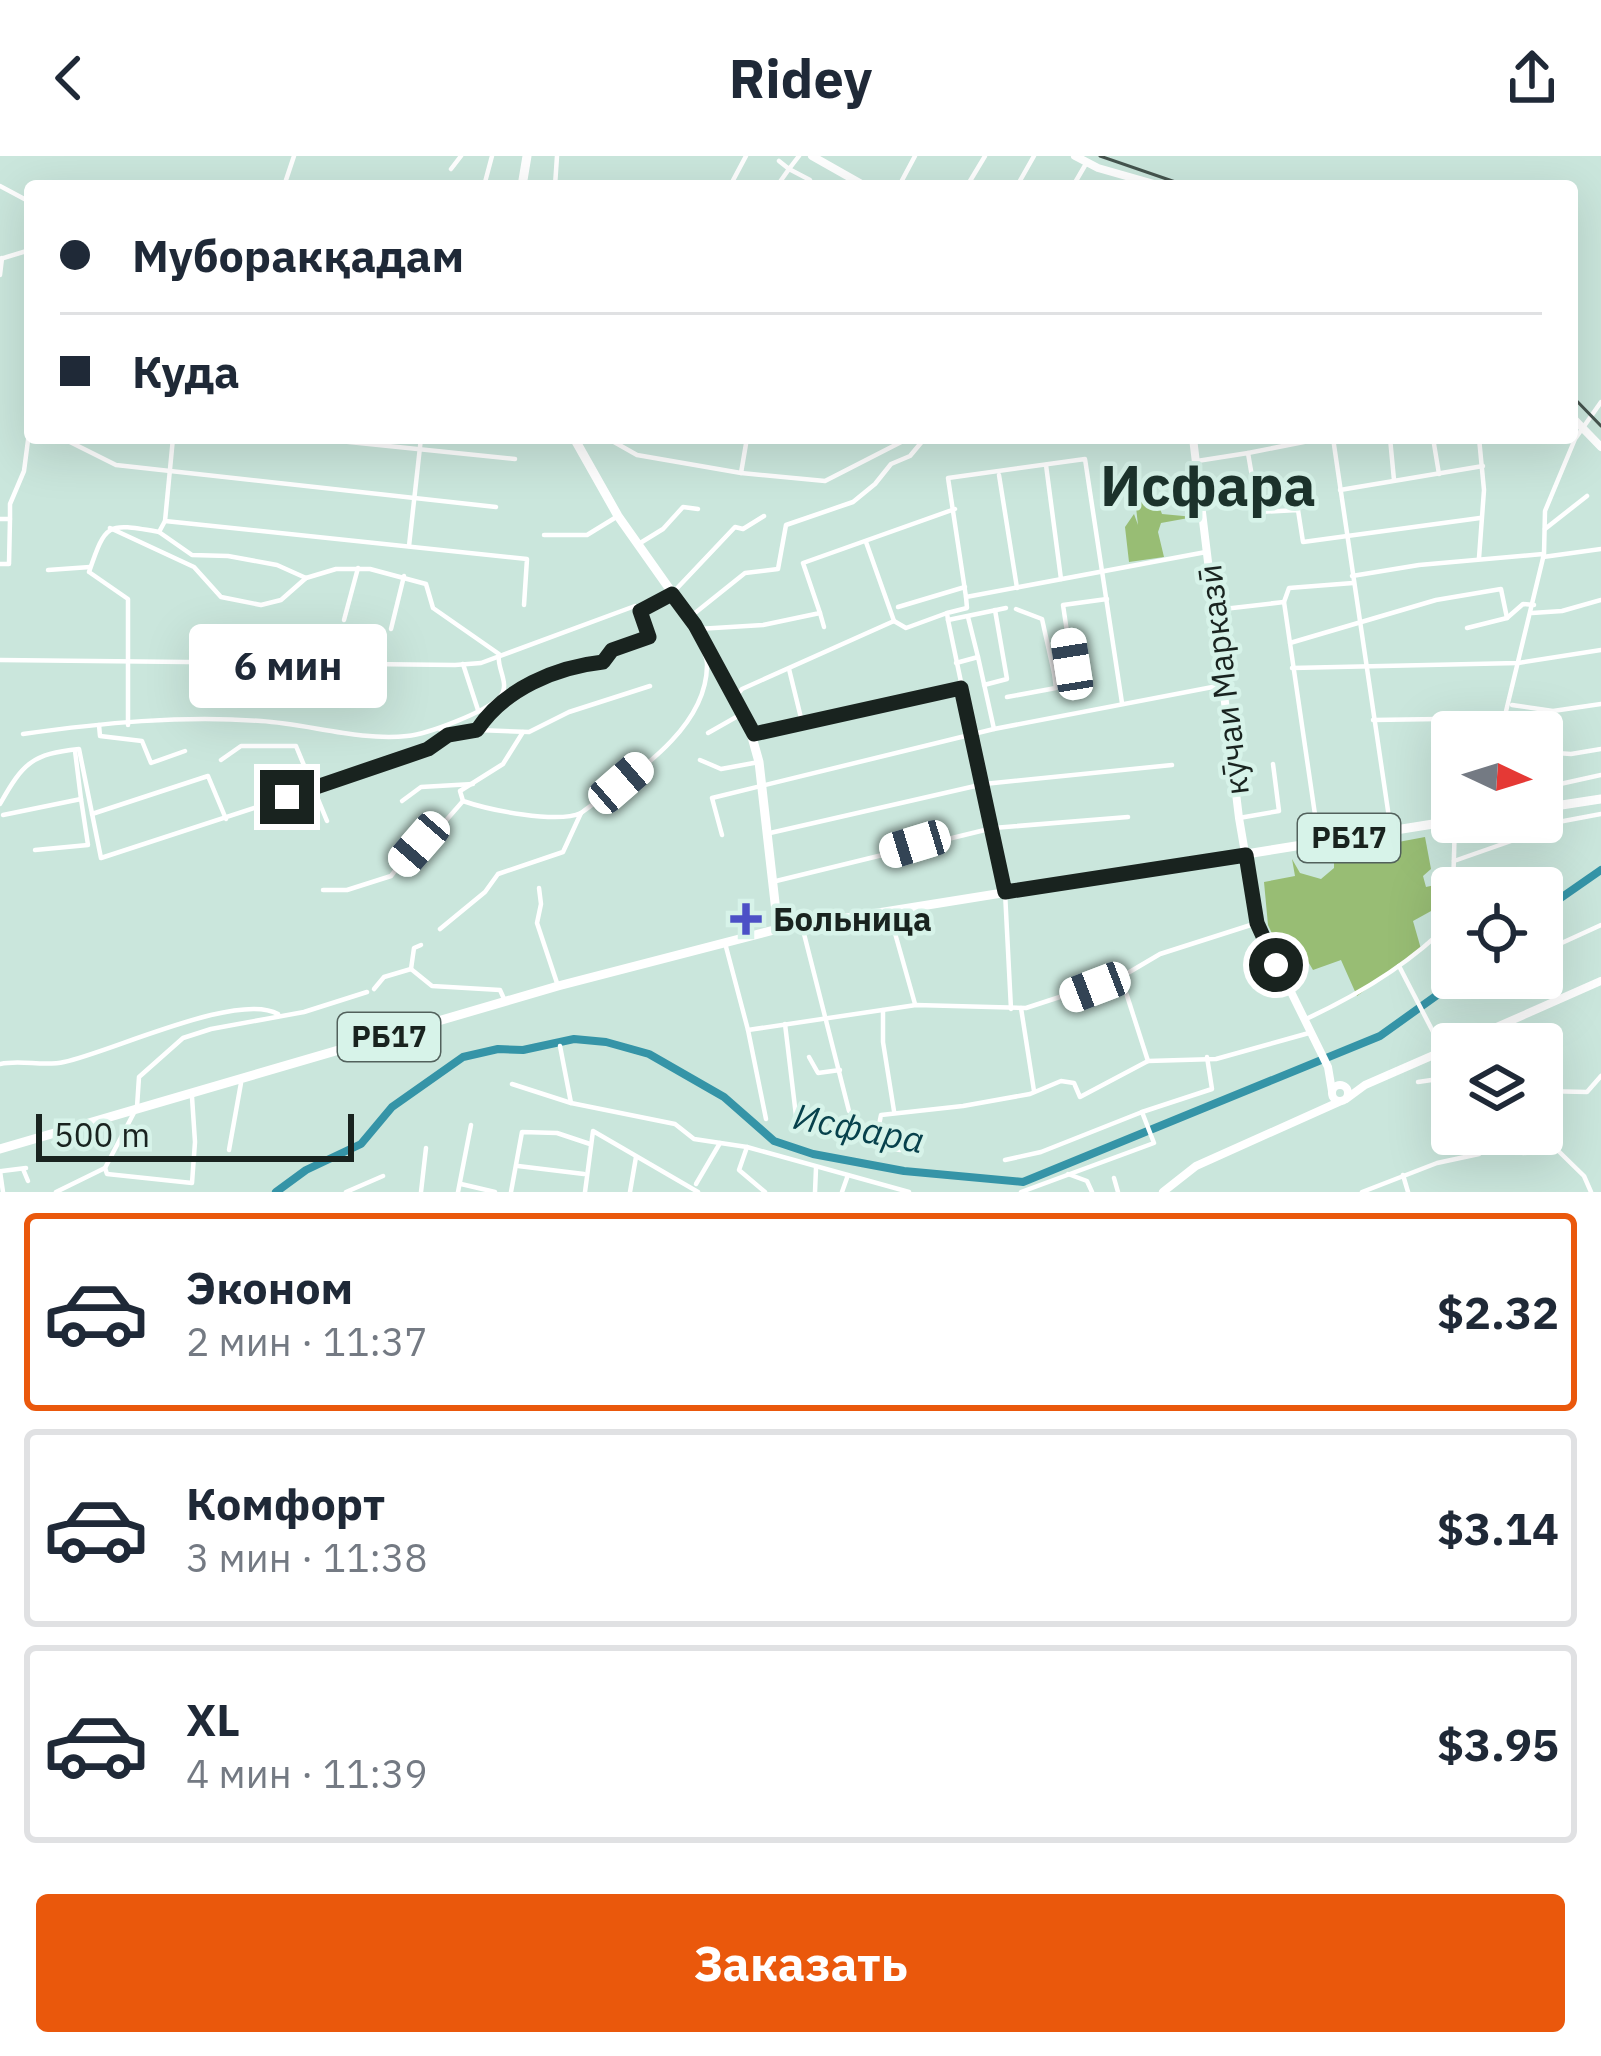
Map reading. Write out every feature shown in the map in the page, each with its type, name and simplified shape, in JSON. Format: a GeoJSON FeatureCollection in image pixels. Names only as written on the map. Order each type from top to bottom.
{"type":"FeatureCollection","features":[{"type":"Feature","properties":{"kind":"main road"},"geometry":{"type":"LineString","coordinates":[[812,156],[854,180]]}},
{"type":"Feature","properties":{"kind":"main road"},"geometry":{"type":"LineString","coordinates":[[1075,156],[1128,180]]}},
{"type":"Feature","properties":{"kind":"main road"},"geometry":{"type":"LineString","coordinates":[[1578,423],[1601,446]]}},
{"type":"Feature","properties":{"kind":"main road"},"geometry":{"type":"LineString","coordinates":[[577,444],[637,545],[698,628],[745,712],[759,762],[778,929]]}},
{"type":"Feature","properties":{"kind":"main road","name":"кӯчаи Марказӣ"},"geometry":{"type":"LineString","coordinates":[[1194,444],[1239,818],[1257,923],[1340,1093]]}},
{"type":"Feature","properties":{"kind":"main road"},"geometry":{"type":"LineString","coordinates":[[1563,804],[1601,799]]}},
{"type":"Feature","properties":{"kind":"main road","name":"РБ17"},"geometry":{"type":"LineString","coordinates":[[0,1149],[558,986],[778,929],[1431,825]]}},
{"type":"Feature","properties":{"kind":"main road"},"geometry":{"type":"LineString","coordinates":[[1506,1023],[1601,981]]}},
{"type":"Feature","properties":{"kind":"main road"},"geometry":{"type":"LineString","coordinates":[[1163,1192],[1196,1166],[1318,1111],[1340,1093],[1431,1056]]}},
{"type":"Feature","properties":{"kind":"street"},"geometry":{"type":"LineString","coordinates":[[451,169],[461,156]]}},
{"type":"Feature","properties":{"kind":"street"},"geometry":{"type":"LineString","coordinates":[[782,180],[799,156]]}},
{"type":"Feature","properties":{"kind":"street"},"geometry":{"type":"LineString","coordinates":[[779,161],[810,179]]}},
{"type":"Feature","properties":{"kind":"street"},"geometry":{"type":"LineString","coordinates":[[1076,180],[1087,162]]}},
{"type":"Feature","properties":{"kind":"street"},"geometry":{"type":"LineString","coordinates":[[0,275],[1,259]]}},
{"type":"Feature","properties":{"kind":"street"},"geometry":{"type":"LineString","coordinates":[[1578,436],[1601,403]]}},
{"type":"Feature","properties":{"kind":"street"},"geometry":{"type":"LineString","coordinates":[[0,564],[9,564],[10,505],[24,471],[28,444]]}},
{"type":"Feature","properties":{"kind":"street"},"geometry":{"type":"LineString","coordinates":[[74,444],[116,465],[496,507]]}},
{"type":"Feature","properties":{"kind":"street"},"geometry":{"type":"LineString","coordinates":[[159,532],[165,520],[172,444]]}},
{"type":"Feature","properties":{"kind":"street"},"geometry":{"type":"LineString","coordinates":[[364,444],[515,459]]}},
{"type":"Feature","properties":{"kind":"street"},"geometry":{"type":"LineString","coordinates":[[409,546],[420,444]]}},
{"type":"Feature","properties":{"kind":"street"},"geometry":{"type":"LineString","coordinates":[[618,444],[637,455],[825,481],[897,444]]}},
{"type":"Feature","properties":{"kind":"street"},"geometry":{"type":"LineString","coordinates":[[741,473],[746,444]]}},
{"type":"Feature","properties":{"kind":"street"},"geometry":{"type":"LineString","coordinates":[[690,617],[745,573],[778,569],[786,525],[853,502],[891,464],[910,456],[920,444]]}},
{"type":"Feature","properties":{"kind":"street"},"geometry":{"type":"LineString","coordinates":[[1197,461],[1294,444]]}},
{"type":"Feature","properties":{"kind":"street"},"geometry":{"type":"LineString","coordinates":[[1334,444],[1391,831]]}},
{"type":"Feature","properties":{"kind":"street"},"geometry":{"type":"LineString","coordinates":[[1391,444],[1394,482]]}},
{"type":"Feature","properties":{"kind":"street"},"geometry":{"type":"LineString","coordinates":[[1434,444],[1438,474]]}},
{"type":"Feature","properties":{"kind":"street"},"geometry":{"type":"LineString","coordinates":[[1479,559],[1480,444]]}},
{"type":"Feature","properties":{"kind":"street"},"geometry":{"type":"LineString","coordinates":[[1507,711],[1544,555],[1545,512],[1575,444]]}},
{"type":"Feature","properties":{"kind":"street"},"geometry":{"type":"LineString","coordinates":[[1248,453],[1258,512],[1298,510],[1303,542],[1480,518]]}},
{"type":"Feature","properties":{"kind":"street"},"geometry":{"type":"LineString","coordinates":[[736,696],[894,621],[906,628],[967,608],[949,478],[1085,459],[1121,703]]}},
{"type":"Feature","properties":{"kind":"street"},"geometry":{"type":"LineString","coordinates":[[1046,465],[1060,579]]}},
{"type":"Feature","properties":{"kind":"street"},"geometry":{"type":"LineString","coordinates":[[1340,490],[1483,466]]}},
{"type":"Feature","properties":{"kind":"street"},"geometry":{"type":"LineString","coordinates":[[999,472],[1017,588]]}},
{"type":"Feature","properties":{"kind":"street"},"geometry":{"type":"LineString","coordinates":[[1545,529],[1586,496]]}},
{"type":"Feature","properties":{"kind":"street"},"geometry":{"type":"LineString","coordinates":[[637,545],[663,529],[683,507],[698,509]]}},
{"type":"Feature","properties":{"kind":"street"},"geometry":{"type":"LineString","coordinates":[[824,627],[803,563],[956,508]]}},
{"type":"Feature","properties":{"kind":"street"},"geometry":{"type":"LineString","coordinates":[[544,535],[587,535],[618,516]]}},
{"type":"Feature","properties":{"kind":"street"},"geometry":{"type":"LineString","coordinates":[[640,611],[672,594],[735,526],[743,529],[764,516]]}},
{"type":"Feature","properties":{"kind":"street"},"geometry":{"type":"LineString","coordinates":[[0,519],[10,519]]}},
{"type":"Feature","properties":{"kind":"street"},"geometry":{"type":"LineString","coordinates":[[165,520],[527,559],[524,605]]}},
{"type":"Feature","properties":{"kind":"street"},"geometry":{"type":"LineString","coordinates":[[128,724],[128,599],[88,572],[103,531],[122,525],[159,532],[192,555],[228,556],[277,566],[306,578]]}},
{"type":"Feature","properties":{"kind":"street"},"geometry":{"type":"LineString","coordinates":[[109,527],[194,566],[221,597],[261,605],[281,600],[306,578],[336,569],[404,576],[426,584],[433,608],[499,654]]}},
{"type":"Feature","properties":{"kind":"street"},"geometry":{"type":"LineString","coordinates":[[866,542],[894,621]]}},
{"type":"Feature","properties":{"kind":"street"},"geometry":{"type":"LineString","coordinates":[[1319,842],[1284,602],[1289,589],[1479,559],[1601,549]]}},
{"type":"Feature","properties":{"kind":"street"},"geometry":{"type":"LineString","coordinates":[[966,597],[1208,552]]}},
{"type":"Feature","properties":{"kind":"street"},"geometry":{"type":"LineString","coordinates":[[48,569],[90,567]]}},
{"type":"Feature","properties":{"kind":"street"},"geometry":{"type":"LineString","coordinates":[[344,620],[358,568]]}},
{"type":"Feature","properties":{"kind":"street"},"geometry":{"type":"LineString","coordinates":[[391,629],[404,576]]}},
{"type":"Feature","properties":{"kind":"street"},"geometry":{"type":"LineString","coordinates":[[898,607],[965,587]]}},
{"type":"Feature","properties":{"kind":"street"},"geometry":{"type":"LineString","coordinates":[[1289,643],[1436,600],[1501,589],[1507,618]]}},
{"type":"Feature","properties":{"kind":"street"},"geometry":{"type":"LineString","coordinates":[[1054,674],[1072,664],[1063,604],[1107,599]]}},
{"type":"Feature","properties":{"kind":"street"},"geometry":{"type":"LineString","coordinates":[[1532,614],[1601,600]]}},
{"type":"Feature","properties":{"kind":"street"},"geometry":{"type":"LineString","coordinates":[[1215,610],[1284,602]]}},
{"type":"Feature","properties":{"kind":"street"},"geometry":{"type":"LineString","coordinates":[[1467,628],[1507,618],[1523,604],[1534,605]]}},
{"type":"Feature","properties":{"kind":"street"},"geometry":{"type":"LineString","coordinates":[[0,660],[481,663],[635,607],[640,611],[649,637],[612,650],[603,662],[550,672],[484,718],[477,730]]}},
{"type":"Feature","properties":{"kind":"street"},"geometry":{"type":"LineString","coordinates":[[948,617],[1006,608]]}},
{"type":"Feature","properties":{"kind":"street"},"geometry":{"type":"LineString","coordinates":[[1007,697],[1056,688],[1042,619],[1016,609]]}},
{"type":"Feature","properties":{"kind":"street"},"geometry":{"type":"LineString","coordinates":[[984,685],[1007,679],[995,610]]}},
{"type":"Feature","properties":{"kind":"street"},"geometry":{"type":"LineString","coordinates":[[523,732],[503,764],[460,791],[464,801],[568,819],[679,735],[696,714],[708,668],[698,628],[763,626],[820,613]]}},
{"type":"Feature","properties":{"kind":"street"},"geometry":{"type":"LineString","coordinates":[[968,616],[994,729]]}},
{"type":"Feature","properties":{"kind":"street"},"geometry":{"type":"LineString","coordinates":[[948,617],[1005,892],[1011,1009]]}},
{"type":"Feature","properties":{"kind":"street"},"geometry":{"type":"LineString","coordinates":[[1292,668],[1518,663],[1601,650]]}},
{"type":"Feature","properties":{"kind":"street"},"geometry":{"type":"LineString","coordinates":[[23,734],[158,720],[242,720],[407,736],[439,727],[502,695],[505,683],[499,654]]}},
{"type":"Feature","properties":{"kind":"street"},"geometry":{"type":"LineString","coordinates":[[956,663],[978,657]]}},
{"type":"Feature","properties":{"kind":"street"},"geometry":{"type":"LineString","coordinates":[[463,664],[478,710]]}},
{"type":"Feature","properties":{"kind":"street"},"geometry":{"type":"LineString","coordinates":[[789,669],[802,724]]}},
{"type":"Feature","properties":{"kind":"street"},"geometry":{"type":"LineString","coordinates":[[722,835],[712,798],[994,729],[1223,685]]}},
{"type":"Feature","properties":{"kind":"street"},"geometry":{"type":"LineString","coordinates":[[0,804],[28,762],[49,752],[79,749],[101,858],[428,749],[448,735],[477,730],[523,732],[650,686]]}},
{"type":"Feature","properties":{"kind":"street"},"geometry":{"type":"LineString","coordinates":[[754,734],[961,688]]}},
{"type":"Feature","properties":{"kind":"street"},"geometry":{"type":"LineString","coordinates":[[1509,705],[1553,711],[1601,704]]}},
{"type":"Feature","properties":{"kind":"street"},"geometry":{"type":"LineString","coordinates":[[708,733],[745,712]]}},
{"type":"Feature","properties":{"kind":"street"},"geometry":{"type":"LineString","coordinates":[[1373,720],[1431,719]]}},
{"type":"Feature","properties":{"kind":"street"},"geometry":{"type":"LineString","coordinates":[[99,725],[100,736],[142,741],[151,763],[185,751]]}},
{"type":"Feature","properties":{"kind":"street"},"geometry":{"type":"LineString","coordinates":[[439,727],[448,735]]}},
{"type":"Feature","properties":{"kind":"street"},"geometry":{"type":"LineString","coordinates":[[221,760],[241,746],[296,746],[327,821]]}},
{"type":"Feature","properties":{"kind":"street"},"geometry":{"type":"LineString","coordinates":[[1563,753],[1601,749]]}},
{"type":"Feature","properties":{"kind":"street"},"geometry":{"type":"LineString","coordinates":[[35,850],[88,845],[73,750]]}},
{"type":"Feature","properties":{"kind":"street"},"geometry":{"type":"LineString","coordinates":[[700,760],[722,769],[759,762]]}},
{"type":"Feature","properties":{"kind":"street"},"geometry":{"type":"LineString","coordinates":[[1239,818],[1279,811],[1273,764]]}},
{"type":"Feature","properties":{"kind":"street"},"geometry":{"type":"LineString","coordinates":[[767,834],[984,784],[1172,765]]}},
{"type":"Feature","properties":{"kind":"street"},"geometry":{"type":"LineString","coordinates":[[1563,783],[1601,775]]}},
{"type":"Feature","properties":{"kind":"street"},"geometry":{"type":"LineString","coordinates":[[92,814],[208,776],[226,820]]}},
{"type":"Feature","properties":{"kind":"street"},"geometry":{"type":"LineString","coordinates":[[402,800],[421,787],[473,784]]}},
{"type":"Feature","properties":{"kind":"street"},"geometry":{"type":"LineString","coordinates":[[4,814],[81,799]]}},
{"type":"Feature","properties":{"kind":"street"},"geometry":{"type":"LineString","coordinates":[[323,890],[347,890],[391,876],[422,836],[464,801]]}},
{"type":"Feature","properties":{"kind":"street"},"geometry":{"type":"LineString","coordinates":[[440,929],[498,874],[563,852],[580,813]]}},
{"type":"Feature","properties":{"kind":"street"},"geometry":{"type":"LineString","coordinates":[[1563,821],[1601,814]]}},
{"type":"Feature","properties":{"kind":"street"},"geometry":{"type":"LineString","coordinates":[[772,881],[993,828],[1128,817]]}},
{"type":"Feature","properties":{"kind":"street"},"geometry":{"type":"LineString","coordinates":[[1454,843],[1454,867]]}},
{"type":"Feature","properties":{"kind":"street"},"geometry":{"type":"LineString","coordinates":[[1454,861],[1505,843]]}},
{"type":"Feature","properties":{"kind":"street"},"geometry":{"type":"LineString","coordinates":[[539,888],[537,923],[558,986]]}},
{"type":"Feature","properties":{"kind":"street"},"geometry":{"type":"LineString","coordinates":[[889,912],[916,1005]]}},
{"type":"Feature","properties":{"kind":"street"},"geometry":{"type":"LineString","coordinates":[[748,1030],[916,1005],[1021,1008],[1069,997],[1120,977],[1160,954],[1257,923]]}},
{"type":"Feature","properties":{"kind":"street"},"geometry":{"type":"LineString","coordinates":[[1563,942],[1601,925]]}},
{"type":"Feature","properties":{"kind":"street"},"geometry":{"type":"LineString","coordinates":[[802,926],[849,1111]]}},
{"type":"Feature","properties":{"kind":"street"},"geometry":{"type":"LineString","coordinates":[[1304,1020],[1356,996],[1431,941]]}},
{"type":"Feature","properties":{"kind":"street"},"geometry":{"type":"LineString","coordinates":[[725,943],[766,1119]]}},
{"type":"Feature","properties":{"kind":"street"},"geometry":{"type":"LineString","coordinates":[[411,969],[414,948],[421,945]]}},
{"type":"Feature","properties":{"kind":"street"},"geometry":{"type":"LineString","coordinates":[[1399,966],[1434,1023]]}},
{"type":"Feature","properties":{"kind":"street"},"geometry":{"type":"LineString","coordinates":[[56,1192],[105,1168],[137,1107],[139,1077],[183,1038],[370,990],[384,977],[411,969]]}},
{"type":"Feature","properties":{"kind":"street"},"geometry":{"type":"LineString","coordinates":[[411,969],[432,986],[500,990],[505,1001]]}},
{"type":"Feature","properties":{"kind":"street"},"geometry":{"type":"LineString","coordinates":[[1120,977],[1148,1061]]}},
{"type":"Feature","properties":{"kind":"street"},"geometry":{"type":"LineString","coordinates":[[0,1064],[64,1062],[238,1010],[266,1007],[281,1016]]}},
{"type":"Feature","properties":{"kind":"street"},"geometry":{"type":"LineString","coordinates":[[1021,1008],[1035,1092]]}},
{"type":"Feature","properties":{"kind":"street"},"geometry":{"type":"LineString","coordinates":[[883,1010],[883,1042],[895,1113]]}},
{"type":"Feature","properties":{"kind":"street"},"geometry":{"type":"LineString","coordinates":[[784,1024],[797,1124]]}},
{"type":"Feature","properties":{"kind":"street"},"geometry":{"type":"LineString","coordinates":[[900,1150],[875,1145],[880,1115],[963,1106],[1035,1092],[1061,1081],[1075,1083],[1080,1097],[1148,1061],[1216,1059],[1310,1033]]}},
{"type":"Feature","properties":{"kind":"street"},"geometry":{"type":"LineString","coordinates":[[560,1046],[571,1103]]}},
{"type":"Feature","properties":{"kind":"street"},"geometry":{"type":"LineString","coordinates":[[1005,1160],[1042,1152],[1212,1089],[1207,1057]]}},
{"type":"Feature","properties":{"kind":"street"},"geometry":{"type":"LineString","coordinates":[[809,1058],[818,1073],[840,1070]]}},
{"type":"Feature","properties":{"kind":"street"},"geometry":{"type":"LineString","coordinates":[[1563,1091],[1587,1092],[1601,1076]]}},
{"type":"Feature","properties":{"kind":"street"},"geometry":{"type":"LineString","coordinates":[[229,1150],[242,1077]]}},
{"type":"Feature","properties":{"kind":"street"},"geometry":{"type":"LineString","coordinates":[[1418,1082],[1431,1080]]}},
{"type":"Feature","properties":{"kind":"street"},"geometry":{"type":"LineString","coordinates":[[512,1084],[571,1103],[675,1124],[694,1138],[909,1192]]}},
{"type":"Feature","properties":{"kind":"street"},"geometry":{"type":"LineString","coordinates":[[105,1168],[106,1174],[192,1183],[191,1091]]}},
{"type":"Feature","properties":{"kind":"street"},"geometry":{"type":"LineString","coordinates":[[1021,1192],[1154,1143],[1143,1115]]}},
{"type":"Feature","properties":{"kind":"street"},"geometry":{"type":"LineString","coordinates":[[471,1125],[459,1188],[495,1192]]}},
{"type":"Feature","properties":{"kind":"street"},"geometry":{"type":"LineString","coordinates":[[585,1192],[593,1131],[696,1189],[720,1143]]}},
{"type":"Feature","properties":{"kind":"street"},"geometry":{"type":"LineString","coordinates":[[511,1192],[522,1132],[557,1133],[592,1145]]}},
{"type":"Feature","properties":{"kind":"street"},"geometry":{"type":"LineString","coordinates":[[421,1192],[426,1148]]}},
{"type":"Feature","properties":{"kind":"street"},"geometry":{"type":"LineString","coordinates":[[747,1148],[739,1170],[765,1192]]}},
{"type":"Feature","properties":{"kind":"street"},"geometry":{"type":"LineString","coordinates":[[1362,1192],[1475,1155]]}},
{"type":"Feature","properties":{"kind":"street"},"geometry":{"type":"LineString","coordinates":[[1560,1155],[1584,1176],[1591,1192]]}},
{"type":"Feature","properties":{"kind":"street"},"geometry":{"type":"LineString","coordinates":[[630,1192],[636,1157]]}},
{"type":"Feature","properties":{"kind":"street"},"geometry":{"type":"LineString","coordinates":[[518,1166],[586,1175]]}},
{"type":"Feature","properties":{"kind":"street"},"geometry":{"type":"LineString","coordinates":[[814,1192],[816,1166]]}},
{"type":"Feature","properties":{"kind":"street"},"geometry":{"type":"LineString","coordinates":[[3,1192],[1,1171],[25,1169],[28,1181]]}},
{"type":"Feature","properties":{"kind":"street"},"geometry":{"type":"LineString","coordinates":[[1068,1174],[1087,1181],[1093,1192]]}},
{"type":"Feature","properties":{"kind":"street"},"geometry":{"type":"LineString","coordinates":[[842,1192],[848,1175]]}},
{"type":"Feature","properties":{"kind":"street"},"geometry":{"type":"LineString","coordinates":[[1403,1175],[1408,1192]]}},
{"type":"Feature","properties":{"kind":"street"},"geometry":{"type":"LineString","coordinates":[[346,1192],[383,1176]]}},
{"type":"Feature","properties":{"kind":"street"},"geometry":{"type":"LineString","coordinates":[[1114,1178],[1118,1192]]}},
{"type":"Feature","properties":{"kind":"street"},"geometry":{"type":"LineString","coordinates":[[188,1192],[189,1181]]}},
{"type":"Feature","properties":{"kind":"green space"},"geometry":{"type":"Polygon","coordinates":[[[1156,498],[1162,514],[1194,517],[1161,523],[1158,532],[1164,557],[1129,562],[1125,527],[1134,514],[1138,525],[1136,507],[1143,500],[1156,498]]]}},
{"type":"Feature","properties":{"kind":"green space"},"geometry":{"type":"Polygon","coordinates":[[[1425,837],[1431,869],[1423,876],[1426,887],[1431,886],[1431,911],[1413,921],[1421,949],[1357,996],[1341,960],[1313,970],[1306,958],[1297,958],[1288,939],[1277,944],[1268,925],[1264,882],[1295,876],[1292,859],[1300,873],[1321,879],[1334,868],[1334,854],[1345,858],[1345,852],[1425,837]]]}},
{"type":"Feature","properties":{"kind":"waterway","name":"Исфара"},"geometry":{"type":"LineString","coordinates":[[1563,896],[1601,870]]}},
{"type":"Feature","properties":{"kind":"waterway","name":"Исфара"},"geometry":{"type":"LineString","coordinates":[[276,1192],[306,1170],[361,1144],[392,1107],[463,1057],[574,1039],[649,1054],[724,1097],[774,1141],[813,1154],[904,1171],[1023,1182],[1380,1036],[1432,999]]}},
{"type":"Feature","properties":{"kind":"railway"},"geometry":{"type":"LineString","coordinates":[[1100,156],[1170,180]]}},
{"type":"Feature","properties":{"kind":"railway"},"geometry":{"type":"LineString","coordinates":[[1578,402],[1601,426]]}},
{"type":"Feature","properties":{"kind":"place","name":"Больница"},"geometry":{"type":"Point","coordinates":[746,919]}},
{"type":"Feature","properties":{"kind":"district","name":"Исфара"},"geometry":{"type":"Point","coordinates":[1208,486]}},
{"type":"Feature","properties":{"kind":"route"},"geometry":{"type":"LineString","coordinates":[[287,797],[428,749],[448,735],[477,730],[484,718],[550,672],[603,662],[612,650],[649,637],[640,611],[672,594],[695,625],[754,734],[961,688],[1005,892],[1246,855],[1257,923],[1276,965]]}}]}
